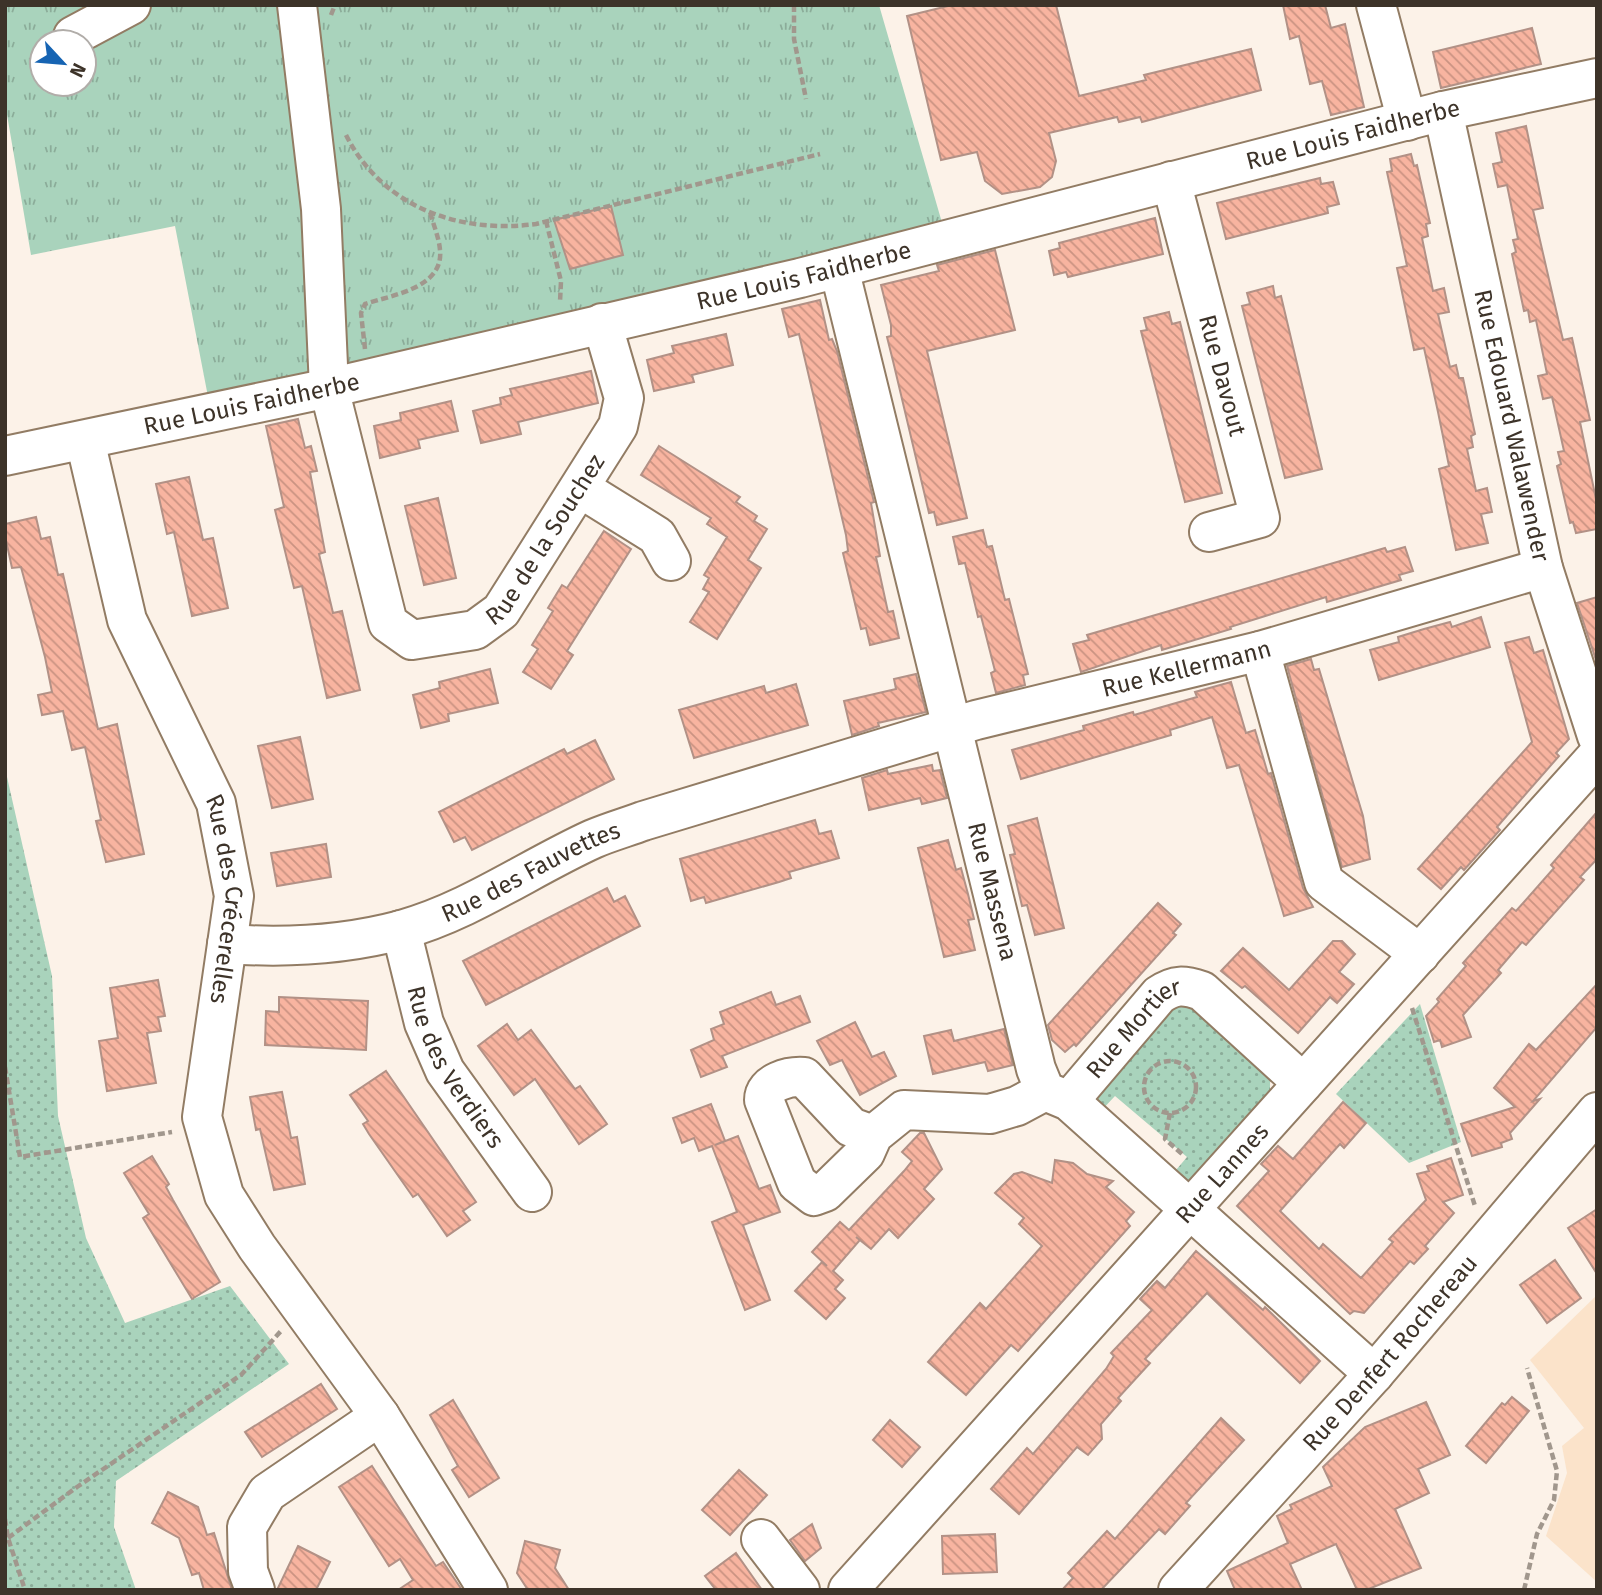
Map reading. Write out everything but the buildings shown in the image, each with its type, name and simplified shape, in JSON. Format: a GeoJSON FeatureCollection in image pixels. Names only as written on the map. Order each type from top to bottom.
{"type":"FeatureCollection","features":[{"type":"Feature","properties":{"kind":"street"},"geometry":{"type":"LineString","coordinates":[[88,28],[131,5]]}},
{"type":"Feature","properties":{"kind":"street"},"geometry":{"type":"LineString","coordinates":[[1376,5],[1406,121]]}},
{"type":"Feature","properties":{"kind":"street","name":"Rue de la Souchez"},"geometry":{"type":"LineString","coordinates":[[314,12],[329,388],[388,623],[412,640],[475,630],[501,611],[618,426],[624,398],[602,323]]}},
{"type":"Feature","properties":{"kind":"street","name":"Rue Louis Faidherbe"},"geometry":{"type":"LineString","coordinates":[[5,456],[329,388],[839,268],[1443,111],[1597,78]]}},
{"type":"Feature","properties":{"kind":"street","name":"Rue Edouard Walawender"},"geometry":{"type":"LineString","coordinates":[[1443,111],[1543,568],[1597,736]]}},
{"type":"Feature","properties":{"kind":"street","name":"Rue Davout"},"geometry":{"type":"LineString","coordinates":[[1171,181],[1260,518],[1209,532]]}},
{"type":"Feature","properties":{"kind":"street","name":"Rue Massena"},"geometry":{"type":"LineString","coordinates":[[839,268],[1036,1069],[1057,1096],[1374,1374]]}},
{"type":"Feature","properties":{"kind":"street","name":"Rue des Crécerelles"},"geometry":{"type":"LineString","coordinates":[[85,440],[127,620],[216,803],[234,896],[205,1083],[204,1126],[224,1195],[302,1310],[380,1416],[488,1590]]}},
{"type":"Feature","properties":{"kind":"street"},"geometry":{"type":"LineString","coordinates":[[580,488],[657,536],[671,561]]}},
{"type":"Feature","properties":{"kind":"street","name":"Rue Kellermann"},"geometry":{"type":"LineString","coordinates":[[831,765],[954,727],[1260,651],[1543,568]]}},
{"type":"Feature","properties":{"kind":"street"},"geometry":{"type":"LineString","coordinates":[[1260,651],[1324,882],[1408,967]]}},
{"type":"Feature","properties":{"kind":"street","name":"Rue Lannes"},"geometry":{"type":"LineString","coordinates":[[848,1590],[1597,756]]}},
{"type":"Feature","properties":{"kind":"street","name":"Rue des Fauvettes"},"geometry":{"type":"LineString","coordinates":[[227,944],[271,947],[332,943],[401,930],[461,907],[594,839],[643,821],[831,765]]}},
{"type":"Feature","properties":{"kind":"street","name":"Rue des Verdiers"},"geometry":{"type":"LineString","coordinates":[[401,930],[424,1023],[445,1071],[532,1192]]}},
{"type":"Feature","properties":{"kind":"street","name":"Rue Mortier"},"geometry":{"type":"LineString","coordinates":[[1057,1096],[1159,995],[1173,986],[1202,991],[1303,1083]]}},
{"type":"Feature","properties":{"kind":"street"},"geometry":{"type":"LineString","coordinates":[[873,1135],[904,1110],[990,1114],[1057,1096]]}},
{"type":"Feature","properties":{"kind":"street","name":"Rue Denfert Rochereau"},"geometry":{"type":"LineString","coordinates":[[1178,1590],[1374,1374],[1597,1112]]}},
{"type":"Feature","properties":{"kind":"street"},"geometry":{"type":"LineString","coordinates":[[255,1590],[248,1571],[247,1527],[267,1493],[380,1416]]}},
{"type":"Feature","properties":{"kind":"street"},"geometry":{"type":"LineString","coordinates":[[761,1539],[800,1590]]}},
{"type":"Feature","properties":{"kind":"path"},"geometry":{"type":"LineString","coordinates":[[314,12],[335,5]]}},
{"type":"Feature","properties":{"kind":"path"},"geometry":{"type":"LineString","coordinates":[[794,5],[794,38],[806,99]]}},
{"type":"Feature","properties":{"kind":"path"},"geometry":{"type":"LineString","coordinates":[[344,132],[366,165],[386,186],[430,212],[476,226],[508,228],[820,153]]}},
{"type":"Feature","properties":{"kind":"path"},"geometry":{"type":"LineString","coordinates":[[368,378],[361,313],[365,304],[420,285],[432,277],[440,251],[430,212]]}},
{"type":"Feature","properties":{"kind":"path"},"geometry":{"type":"LineString","coordinates":[[546,221],[561,281],[558,334]]}},
{"type":"Feature","properties":{"kind":"path"},"geometry":{"type":"LineString","coordinates":[[1408,967],[1416,1015],[1475,1206],[1504,1224]]}},
{"type":"Feature","properties":{"kind":"path"},"geometry":{"type":"LineString","coordinates":[[1171,1061],[1186,1067],[1195,1081],[1195,1089],[1189,1104],[1170,1114],[1149,1103],[1144,1087],[1149,1071],[1163,1062],[1171,1061]]}},
{"type":"Feature","properties":{"kind":"path"},"geometry":{"type":"LineString","coordinates":[[5,1068],[20,1157],[204,1126]]}},
{"type":"Feature","properties":{"kind":"path"},"geometry":{"type":"LineString","coordinates":[[1170,1114],[1165,1139],[1190,1162]]}},
{"type":"Feature","properties":{"kind":"path"},"geometry":{"type":"LineString","coordinates":[[8,1538],[76,1487],[241,1375],[302,1310]]}},
{"type":"Feature","properties":{"kind":"path"},"geometry":{"type":"LineString","coordinates":[[1524,1590],[1536,1534],[1554,1500],[1557,1471],[1527,1368]]}},
{"type":"Feature","properties":{"kind":"path"},"geometry":{"type":"LineString","coordinates":[[5,1519],[8,1538],[25,1590]]}},
{"type":"Feature","properties":{"kind":"shaded area"},"geometry":{"type":"Polygon","coordinates":[[[1597,1295],[1597,1582],[1546,1536],[1567,1473],[1562,1446],[1584,1428],[1530,1360],[1597,1295]]]}},
{"type":"Feature","properties":{"kind":"green space"},"geometry":{"type":"Polygon","coordinates":[[[5,5],[879,5],[947,240],[210,407],[175,226],[31,255],[5,103],[5,5]]]}},
{"type":"Feature","properties":{"kind":"green space"},"geometry":{"type":"Polygon","coordinates":[[[5,768],[52,976],[58,1116],[86,1238],[125,1323],[230,1286],[289,1364],[116,1481],[114,1527],[136,1590],[5,1590],[5,768]]]}},
{"type":"Feature","properties":{"kind":"green space"},"geometry":{"type":"Polygon","coordinates":[[[1194,1002],[1270,1072],[1270,1097],[1199,1178],[1179,1182],[1171,1176],[1187,1157],[1115,1096],[1099,1113],[1096,1087],[1171,1004],[1194,1002]]]}},
{"type":"Feature","properties":{"kind":"green space"},"geometry":{"type":"Polygon","coordinates":[[[1420,1004],[1461,1142],[1409,1163],[1336,1094],[1420,1004]]]}}]}
